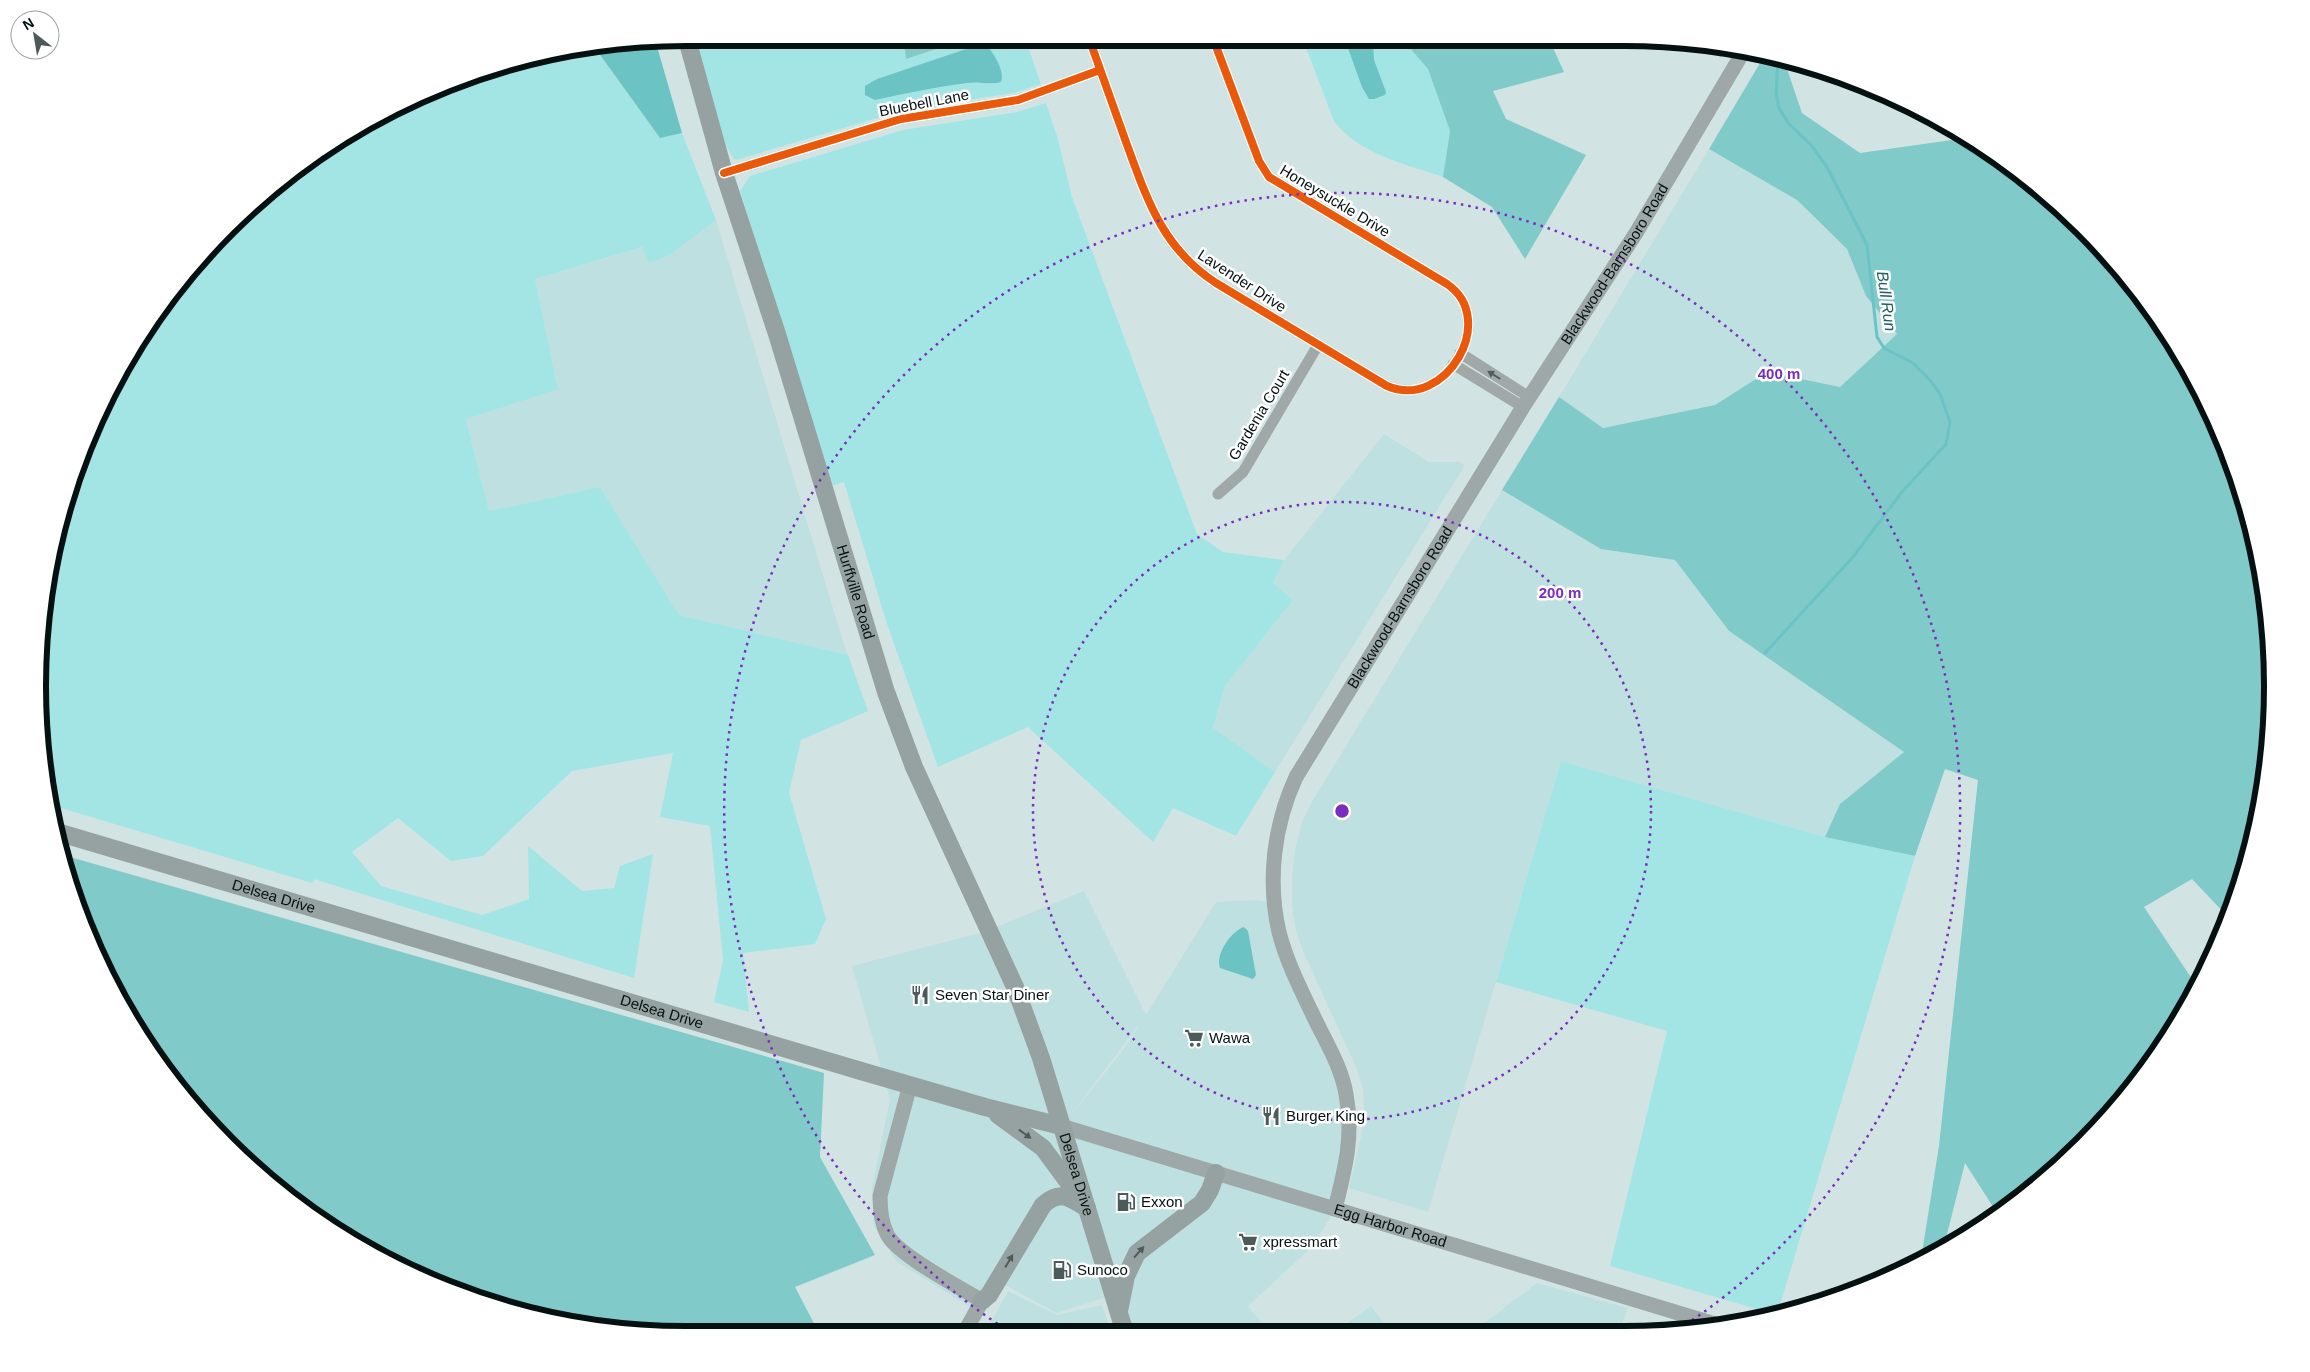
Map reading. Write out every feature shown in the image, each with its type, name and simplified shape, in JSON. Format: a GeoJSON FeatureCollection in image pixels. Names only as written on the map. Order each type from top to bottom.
{"type":"FeatureCollection","features":[{"type":"Feature","properties":{"kind":"main road","name":"Hurffville Road"},"geometry":{"type":"LineString","coordinates":[[689,46],[724,173],[776,334],[886,692],[914,767],[1015,987],[1041,1058],[1061,1126]]}},
{"type":"Feature","properties":{"kind":"main road","name":"Blackwood-Barnsboro Road"},"geometry":{"type":"LineString","coordinates":[[1335,1209],[1348,1154],[1350,1131],[1346,1092],[1336,1062],[1300,985],[1280,934],[1275,904],[1274,864],[1279,824],[1287,797],[1296,776],[1343,703],[1526,402],[1636,233],[1740,57]]}},
{"type":"Feature","properties":{"kind":"main road","name":"Delsea Drive"},"geometry":{"type":"LineString","coordinates":[[64,834],[985,1107],[1061,1126],[1123,1326]]}},
{"type":"Feature","properties":{"kind":"main road"},"geometry":{"type":"LineString","coordinates":[[910,1085],[880,1196],[880,1215],[887,1236],[904,1252],[982,1301]]}},
{"type":"Feature","properties":{"kind":"main road"},"geometry":{"type":"LineString","coordinates":[[985,1107],[1025,1133],[1043,1148],[1087,1208]]}},
{"type":"Feature","properties":{"kind":"main road","name":"Egg Harbor Road"},"geometry":{"type":"LineString","coordinates":[[1061,1126],[1703,1320]]}},
{"type":"Feature","properties":{"kind":"main road"},"geometry":{"type":"LineString","coordinates":[[1119,1314],[1126,1276],[1137,1253],[1202,1202],[1210,1190],[1216,1173]]}},
{"type":"Feature","properties":{"kind":"main road"},"geometry":{"type":"LineString","coordinates":[[968,1326],[1043,1205],[1053,1196],[1061,1196],[1087,1208]]}},
{"type":"Feature","properties":{"kind":"street","name":"Lavender Drive"},"geometry":{"type":"LineString","coordinates":[[1092,46],[1150,205],[1174,247],[1189,263],[1209,279],[1387,386],[1406,392],[1420,390],[1435,384],[1460,353]]}},
{"type":"Feature","properties":{"kind":"street","name":"Honeysuckle Drive"},"geometry":{"type":"LineString","coordinates":[[1216,46],[1257,156],[1265,172],[1280,185],[1455,291],[1464,303],[1469,324],[1465,342],[1460,353]]}},
{"type":"Feature","properties":{"kind":"street","name":"Bluebell Lane"},"geometry":{"type":"LineString","coordinates":[[724,173],[905,118],[1022,99],[1100,70]]}},
{"type":"Feature","properties":{"kind":"street","name":"Gardenia Court"},"geometry":{"type":"LineString","coordinates":[[1218,494],[1243,472],[1318,345]]}},
{"type":"Feature","properties":{"kind":"street"},"geometry":{"type":"LineString","coordinates":[[1460,353],[1526,402]]}},
{"type":"Feature","properties":{"kind":"street"},"geometry":{"type":"LineString","coordinates":[[1453,364],[1526,402]]}},
{"type":"Feature","properties":{"kind":"shaded area"},"geometry":{"type":"Polygon","coordinates":[[[697,46],[905,46],[907,59],[946,46],[1028,46],[1041,84],[1014,93],[904,110],[736,160],[725,141],[719,125],[697,46]]]}},
{"type":"Feature","properties":{"kind":"shaded area"},"geometry":{"type":"Polygon","coordinates":[[[904,46],[946,46],[906,59],[904,46]]]}},
{"type":"Feature","properties":{"kind":"shaded area"},"geometry":{"type":"Polygon","coordinates":[[[975,46],[987,46],[998,62],[1002,78],[1001,82],[955,85],[875,100],[865,95],[865,86],[877,79],[975,46]]]}},
{"type":"Feature","properties":{"kind":"shaded area"},"geometry":{"type":"Polygon","coordinates":[[[1305,46],[1408,46],[1428,69],[1450,131],[1443,177],[1369,150],[1356,142],[1334,121],[1305,46]]]}},
{"type":"Feature","properties":{"kind":"shaded area"},"geometry":{"type":"Polygon","coordinates":[[[1347,46],[1373,46],[1374,60],[1386,92],[1385,95],[1369,99],[1362,87],[1347,46]]]}},
{"type":"Feature","properties":{"kind":"shaded area"},"geometry":{"type":"Polygon","coordinates":[[[1408,46],[1500,46],[1502,49],[1508,46],[1552,46],[1564,72],[1493,91],[1506,119],[1586,155],[1525,259],[1492,207],[1443,177],[1450,131],[1428,69],[1408,46]]]}},
{"type":"Feature","properties":{"kind":"shaded area"},"geometry":{"type":"Polygon","coordinates":[[[657,47],[682,133],[660,138],[598,53],[657,47]]]}},
{"type":"Feature","properties":{"kind":"shaded area"},"geometry":{"type":"Polygon","coordinates":[[[598,53],[660,138],[682,133],[716,220],[670,255],[649,263],[642,247],[535,279],[558,389],[466,419],[489,511],[600,487],[679,615],[848,655],[868,711],[801,740],[789,793],[826,919],[815,944],[743,953],[749,1012],[714,1002],[723,960],[710,826],[660,817],[673,753],[572,771],[483,856],[451,861],[398,818],[352,852],[381,886],[482,915],[529,899],[528,846],[582,891],[614,888],[620,866],[653,854],[634,978],[314,879],[312,883],[58,807],[48,728],[46,686],[48,644],[52,602],[59,561],[68,520],[80,480],[112,403],[154,331],[205,264],[264,205],[331,154],[403,112],[480,80],[520,68],[598,53]]]}},
{"type":"Feature","properties":{"kind":"shaded area"},"geometry":{"type":"Polygon","coordinates":[[[1711,53],[1723,55],[1721,57],[1711,53]]]}},
{"type":"Feature","properties":{"kind":"shaded area"},"geometry":{"type":"Polygon","coordinates":[[[1761,62],[1786,67],[1802,113],[1860,153],[1956,139],[2013,178],[2046,205],[2105,264],[2132,297],[2178,366],[2198,403],[2230,480],[2242,520],[2251,561],[2258,602],[2262,644],[2264,686],[2262,728],[2258,770],[2251,811],[2242,852],[2230,892],[2223,911],[2192,879],[2144,907],[2192,979],[2156,1041],[2105,1108],[2046,1167],[2013,1194],[1994,1208],[1965,1163],[1946,1239],[1922,1252],[1939,1146],[1978,780],[1945,769],[1915,856],[1825,837],[1840,804],[1904,752],[1729,631],[1675,560],[1601,549],[1502,490],[1559,397],[1603,428],[1715,405],[1767,372],[1840,387],[1897,334],[1866,296],[1847,249],[1797,200],[1709,149],[1761,62]]]}},
{"type":"Feature","properties":{"kind":"shaded area"},"geometry":{"type":"Polygon","coordinates":[[[1046,103],[1057,136],[1072,197],[1197,534],[1223,552],[1284,560],[1273,583],[1293,600],[1225,686],[1213,728],[1275,772],[1236,836],[1173,808],[1153,842],[1028,727],[938,767],[887,624],[844,482],[831,486],[740,191],[750,176],[903,130],[1017,112],[1046,103]]]}},
{"type":"Feature","properties":{"kind":"shaded area"},"geometry":{"type":"Polygon","coordinates":[[[1709,149],[1797,200],[1847,249],[1866,296],[1897,334],[1840,387],[1767,373],[1715,405],[1603,428],[1559,397],[1709,149]]]}},
{"type":"Feature","properties":{"kind":"shaded area"},"geometry":{"type":"Polygon","coordinates":[[[716,220],[848,655],[679,615],[600,487],[489,511],[466,418],[558,388],[535,279],[643,247],[649,262],[670,255],[716,220]]]}},
{"type":"Feature","properties":{"kind":"shaded area"},"geometry":{"type":"Polygon","coordinates":[[[1384,434],[1429,462],[1459,462],[1465,465],[1275,772],[1213,729],[1225,686],[1293,600],[1273,583],[1284,560],[1384,434]]]}},
{"type":"Feature","properties":{"kind":"shaded area"},"geometry":{"type":"Polygon","coordinates":[[[1502,490],[1601,549],[1675,560],[1729,631],[1904,752],[1840,804],[1825,837],[1561,761],[1428,1212],[1349,1188],[1361,1136],[1364,1110],[1363,1089],[1356,1067],[1303,951],[1296,931],[1292,906],[1292,877],[1295,849],[1302,822],[1313,800],[1502,490]]]}},
{"type":"Feature","properties":{"kind":"shaded area"},"geometry":{"type":"Polygon","coordinates":[[[1561,761],[1825,837],[1915,856],[1780,1306],[1761,1310],[1610,1266],[1667,1031],[1496,982],[1561,761]]]}},
{"type":"Feature","properties":{"kind":"shaded area"},"geometry":{"type":"Polygon","coordinates":[[[69,857],[824,1073],[820,1157],[875,1255],[795,1287],[815,1326],[686,1326],[602,1320],[520,1304],[480,1292],[403,1260],[366,1240],[297,1194],[264,1167],[205,1108],[178,1075],[132,1006],[112,969],[80,892],[69,857]]]}},
{"type":"Feature","properties":{"kind":"shaded area"},"geometry":{"type":"Polygon","coordinates":[[[1084,891],[1146,1015],[1216,902],[1258,900],[1275,904],[1346,1092],[1335,1209],[1313,1246],[1248,1306],[1264,1326],[1127,1326],[1116,1294],[1056,1313],[1002,1283],[983,1315],[897,1262],[874,1226],[872,1188],[890,1099],[852,966],[984,932],[1084,891]],[[1138,1026],[1067,1120],[1120,1054],[1139,1026],[1138,1026]]]}},
{"type":"Feature","properties":{"kind":"shaded area"},"geometry":{"type":"Polygon","coordinates":[[[1244,927],[1248,931],[1256,975],[1253,979],[1220,968],[1219,963],[1222,950],[1229,938],[1244,927]]]}},
{"type":"Feature","properties":{"kind":"shaded area"},"geometry":{"type":"Polygon","coordinates":[[[1537,1283],[1628,1308],[1621,1326],[1480,1326],[1537,1283]]]}},
{"type":"Feature","properties":{"kind":"shaded area"},"geometry":{"type":"Polygon","coordinates":[[[1008,1291],[1057,1315],[1102,1305],[1109,1326],[989,1326],[1008,1291]]]}},
{"type":"Feature","properties":{"kind":"shaded area"},"geometry":{"type":"Polygon","coordinates":[[[1371,1306],[1387,1326],[1343,1326],[1371,1306]]]}},
{"type":"Feature","properties":{"kind":"waterway","name":"Bull Run"},"geometry":{"type":"LineString","coordinates":[[1765,653],[1853,557],[1902,492],[1946,444],[1950,422],[1940,394],[1930,380],[1913,363],[1884,348],[1877,337],[1867,245],[1827,167],[1811,145],[1789,124],[1779,108],[1776,94],[1778,65]]}},
{"type":"Feature","properties":{"kind":"cycle path"},"geometry":{"type":"LineString","coordinates":[[1092,46],[1149,202],[1169,238],[1182,254],[1197,269],[1216,283],[1387,386],[1409,390],[1429,386],[1446,374],[1459,358],[1466,338],[1468,318],[1462,299],[1447,284],[1269,177],[1259,161],[1216,46]]}},
{"type":"Feature","properties":{"kind":"cycle path"},"geometry":{"type":"LineString","coordinates":[[724,173],[901,119],[1018,100],[1100,70]]}},
{"type":"Feature","properties":{"kind":"place","name":"Seven Star Diner"},"geometry":{"type":"Point","coordinates":[920,995]}},
{"type":"Feature","properties":{"kind":"place","name":"Wawa"},"geometry":{"type":"Point","coordinates":[1194,1038]}},
{"type":"Feature","properties":{"kind":"place","name":"Burger King"},"geometry":{"type":"Point","coordinates":[1271,1116]}},
{"type":"Feature","properties":{"kind":"place","name":"Exxon"},"geometry":{"type":"Point","coordinates":[1126,1202]}},
{"type":"Feature","properties":{"kind":"place","name":"xpressmart"},"geometry":{"type":"Point","coordinates":[1248,1242]}},
{"type":"Feature","properties":{"kind":"place","name":"Sunoco"},"geometry":{"type":"Point","coordinates":[1062,1270]}}]}
